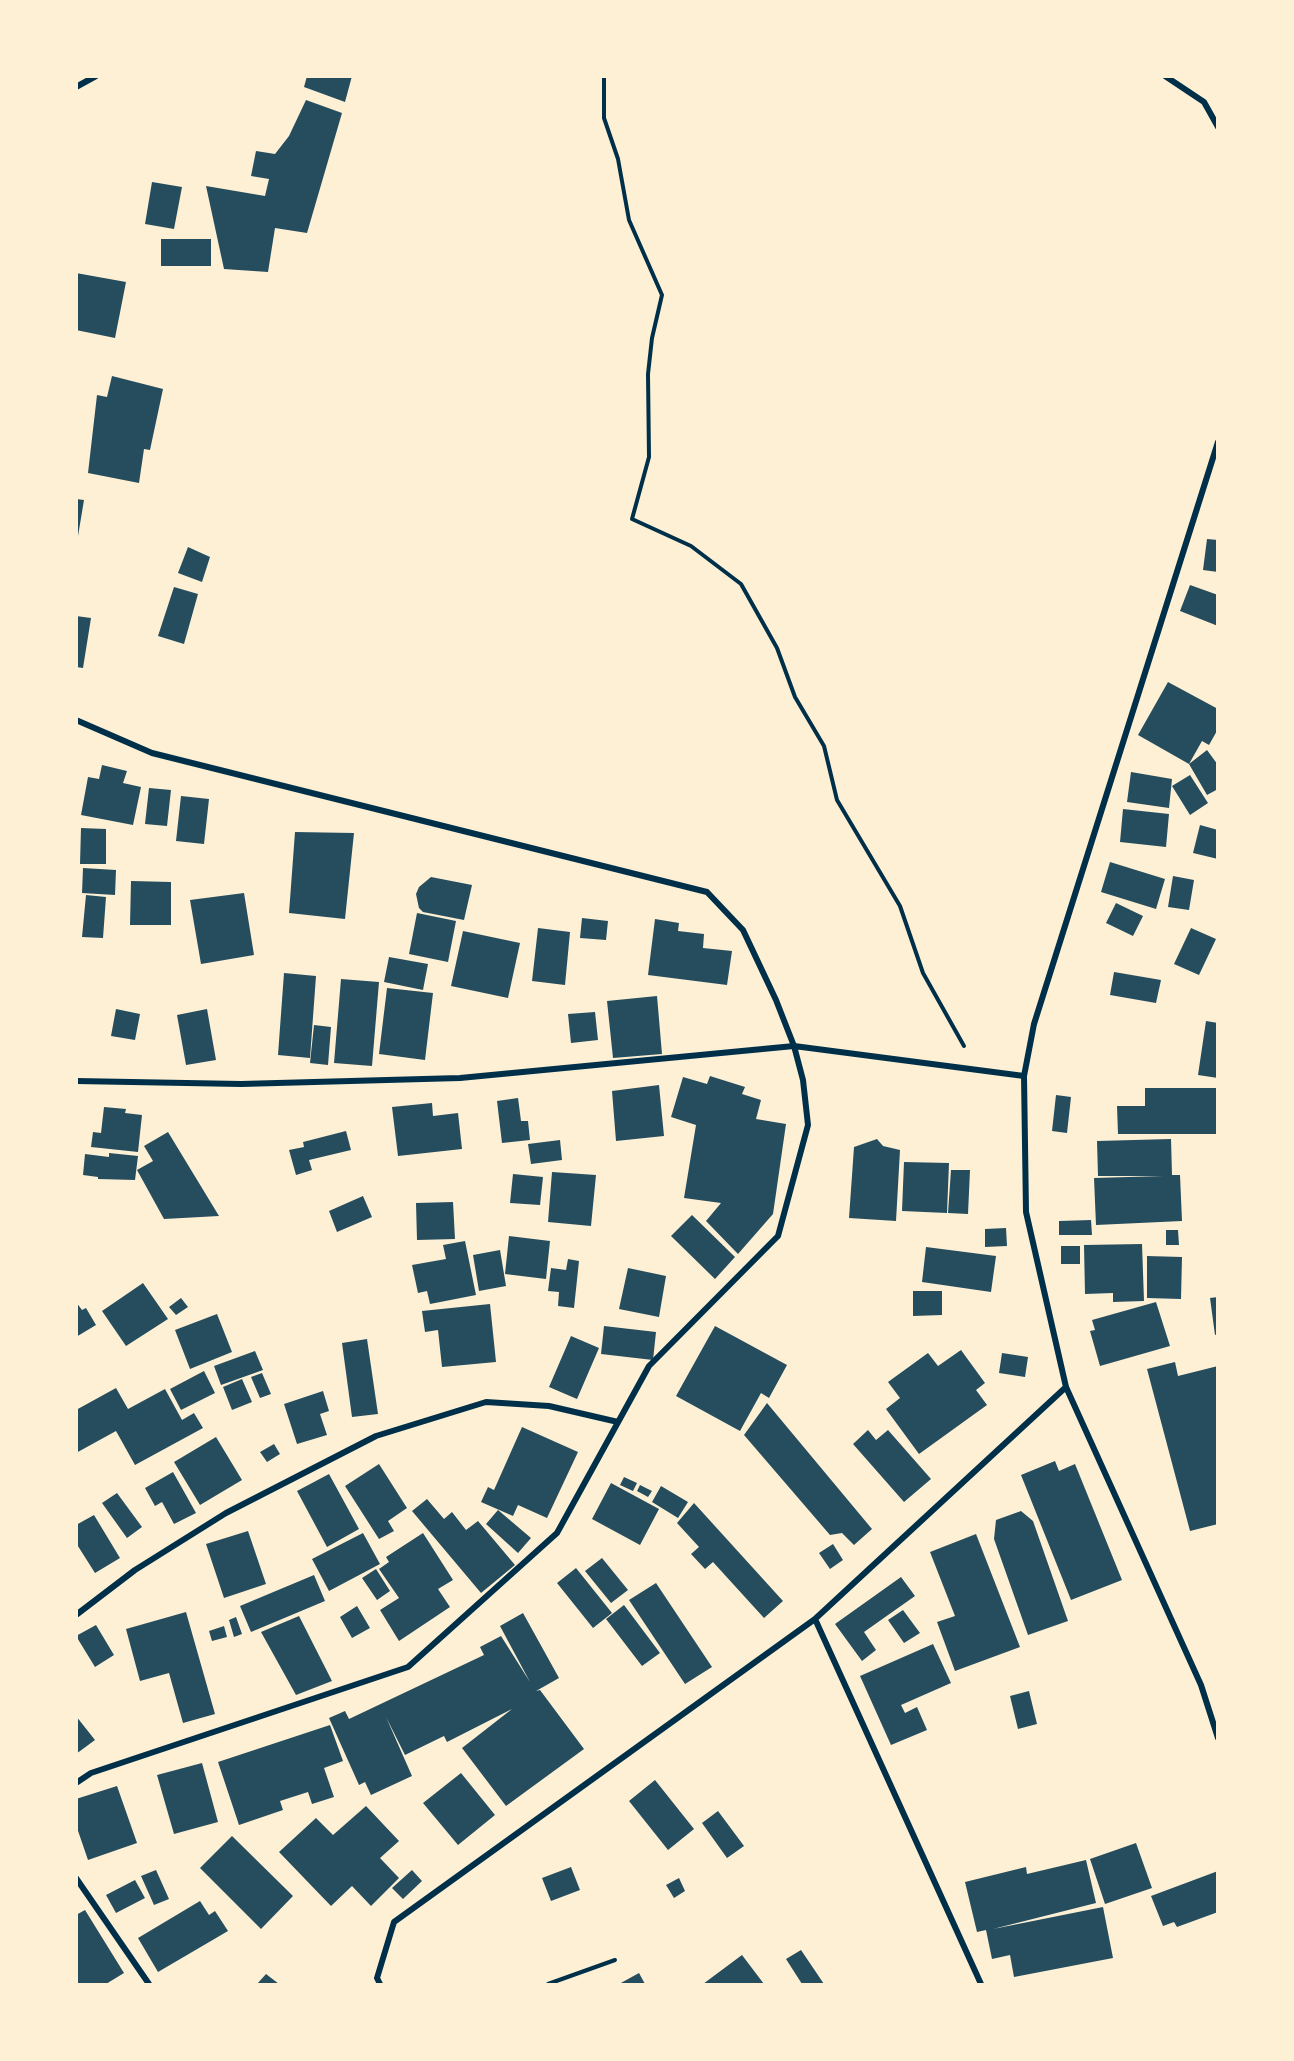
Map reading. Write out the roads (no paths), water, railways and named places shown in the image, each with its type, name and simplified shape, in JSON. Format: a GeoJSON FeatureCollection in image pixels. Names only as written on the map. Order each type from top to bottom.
{"type":"FeatureCollection","features":[{"type":"Feature","properties":{"kind":"street"},"geometry":{"type":"LineString","coordinates":[[76,87],[96,76]]}},
{"type":"Feature","properties":{"kind":"street"},"geometry":{"type":"LineString","coordinates":[[1168,77],[1204,102],[1218,127]]}},
{"type":"Feature","properties":{"kind":"street"},"geometry":{"type":"LineString","coordinates":[[1218,442],[1034,1023],[1024,1076],[1026,1212],[1066,1387],[1201,1684],[1218,1738]]}},
{"type":"Feature","properties":{"kind":"street"},"geometry":{"type":"LineString","coordinates":[[76,720],[152,753],[707,892],[743,930],[776,1000],[794,1047],[803,1080],[808,1125],[778,1236],[649,1366],[557,1533],[408,1667],[91,1773],[76,1783]]}},
{"type":"Feature","properties":{"kind":"street"},"geometry":{"type":"LineString","coordinates":[[76,1081],[241,1084],[460,1078],[794,1047],[976,1068],[1024,1076]]}},
{"type":"Feature","properties":{"kind":"street"},"geometry":{"type":"LineString","coordinates":[[371,1984],[379,1981],[394,1922],[815,1619],[1066,1387]]}},
{"type":"Feature","properties":{"kind":"street"},"geometry":{"type":"LineString","coordinates":[[76,1615],[135,1570],[226,1513],[376,1436],[486,1402],[549,1406],[618,1422]]}},
{"type":"Feature","properties":{"kind":"street"},"geometry":{"type":"LineString","coordinates":[[815,1619],[981,1984]]}},
{"type":"Feature","properties":{"kind":"street"},"geometry":{"type":"LineString","coordinates":[[76,1878],[149,1984]]}}]}
